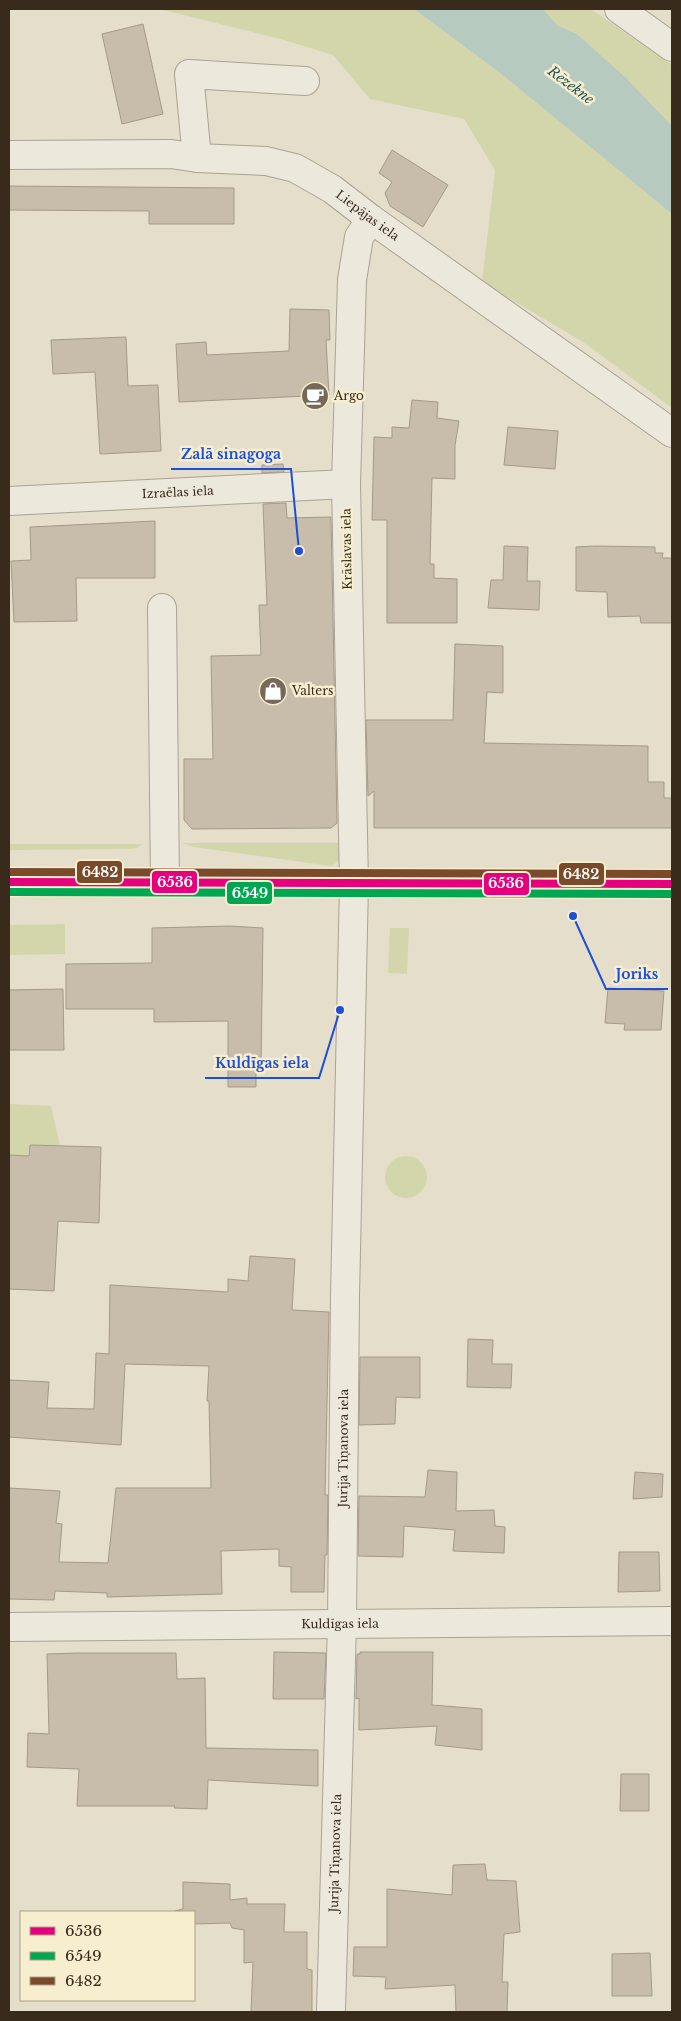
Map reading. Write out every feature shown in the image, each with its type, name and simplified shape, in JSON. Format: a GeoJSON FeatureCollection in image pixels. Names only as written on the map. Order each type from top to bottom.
{"type":"FeatureCollection","features":[{"type":"Feature","properties":{"kind":"main road"},"geometry":{"type":"LineString","coordinates":[[9,882],[672,884]]}},
{"type":"Feature","properties":{"kind":"street"},"geometry":{"type":"LineString","coordinates":[[619,9],[672,47]]}},
{"type":"Feature","properties":{"kind":"street"},"geometry":{"type":"LineString","coordinates":[[197,158],[189,74],[305,81]]}},
{"type":"Feature","properties":{"kind":"street","name":"Liepājas iela"},"geometry":{"type":"LineString","coordinates":[[9,155],[171,154],[197,158],[266,161],[295,168],[332,189],[371,219],[672,433]]}},
{"type":"Feature","properties":{"kind":"street","name":"Krāslavas iela"},"geometry":{"type":"LineString","coordinates":[[354,884],[346,484],[352,280],[359,238],[371,219]]}},
{"type":"Feature","properties":{"kind":"street","name":"Izraēlas iela"},"geometry":{"type":"LineString","coordinates":[[9,502],[346,484]]}},
{"type":"Feature","properties":{"kind":"street"},"geometry":{"type":"LineString","coordinates":[[162,608],[165,883]]}},
{"type":"Feature","properties":{"kind":"street","name":"Jurija Tiņanova iela"},"geometry":{"type":"LineString","coordinates":[[331,2012],[342,1623],[354,884]]}},
{"type":"Feature","properties":{"kind":"street","name":"Kuldīgas iela"},"geometry":{"type":"LineString","coordinates":[[9,1627],[672,1621]]}},
{"type":"Feature","properties":{"kind":"green space"},"geometry":{"type":"Polygon","coordinates":[[[159,9],[414,9],[500,73],[672,214],[672,408],[583,342],[482,282],[495,170],[464,119],[370,99],[333,55],[284,40],[159,9]]]}},
{"type":"Feature","properties":{"kind":"green space"},"geometry":{"type":"Polygon","coordinates":[[[543,9],[591,9],[672,65],[672,126],[577,34],[557,25],[543,9]]]}},
{"type":"Feature","properties":{"kind":"green space"},"geometry":{"type":"Polygon","coordinates":[[[182,843],[345,843],[341,857],[331,866],[194,847],[182,843]]]}},
{"type":"Feature","properties":{"kind":"green space"},"geometry":{"type":"Polygon","coordinates":[[[9,844],[143,844],[137,848],[129,849],[9,850],[9,844]]]}},
{"type":"Feature","properties":{"kind":"green space"},"geometry":{"type":"Polygon","coordinates":[[[65,924],[65,954],[9,955],[9,925],[65,924]]]}},
{"type":"Feature","properties":{"kind":"green space"},"geometry":{"type":"Polygon","coordinates":[[[390,928],[409,928],[407,974],[388,973],[390,928]]]}},
{"type":"Feature","properties":{"kind":"green space"},"geometry":{"type":"Polygon","coordinates":[[[9,1104],[51,1106],[60,1146],[30,1145],[28,1156],[9,1155],[9,1104]]]}},
{"type":"Feature","properties":{"kind":"green space"},"geometry":{"type":"Polygon","coordinates":[[[406,1156],[421,1162],[427,1177],[421,1192],[406,1198],[391,1192],[385,1177],[391,1162],[406,1156]]]}},
{"type":"Feature","properties":{"kind":"water","name":"Rēzekne"},"geometry":{"type":"Polygon","coordinates":[[[414,9],[543,9],[557,25],[577,34],[626,78],[672,126],[672,214],[500,73],[414,9]]]}},
{"type":"Feature","properties":{"kind":"building"},"geometry":{"type":"Polygon","coordinates":[[[143,24],[163,114],[122,124],[102,34],[143,24]]]}},
{"type":"Feature","properties":{"kind":"building"},"geometry":{"type":"Polygon","coordinates":[[[392,150],[448,185],[423,227],[390,206],[385,193],[392,182],[379,173],[392,150]]]}},
{"type":"Feature","properties":{"kind":"building"},"geometry":{"type":"Polygon","coordinates":[[[9,186],[234,188],[234,224],[149,224],[149,211],[9,210],[9,186]]]}},
{"type":"Feature","properties":{"kind":"building"},"geometry":{"type":"Polygon","coordinates":[[[290,309],[329,310],[330,340],[326,340],[329,395],[179,402],[176,344],[206,342],[207,355],[289,351],[290,309]]]}},
{"type":"Feature","properties":{"kind":"building"},"geometry":{"type":"Polygon","coordinates":[[[126,337],[128,386],[158,385],[161,451],[100,454],[95,372],[53,374],[51,340],[126,337]]]}},
{"type":"Feature","properties":{"kind":"building"},"geometry":{"type":"Polygon","coordinates":[[[412,400],[438,402],[437,418],[459,421],[455,445],[455,479],[432,478],[430,564],[434,564],[434,578],[457,579],[457,623],[387,623],[387,520],[372,520],[374,437],[392,438],[392,427],[409,428],[412,400]]]}},
{"type":"Feature","properties":{"kind":"building"},"geometry":{"type":"Polygon","coordinates":[[[508,427],[558,431],[555,469],[504,465],[508,427]]]}},
{"type":"Feature","properties":{"kind":"building"},"geometry":{"type":"Polygon","coordinates":[[[283,464],[284,472],[262,473],[262,465],[283,464]]]}},
{"type":"Feature","properties":{"kind":"building","name":"Valters"},"geometry":{"type":"Polygon","coordinates":[[[286,503],[287,518],[331,517],[337,823],[331,828],[192,829],[184,820],[184,759],[213,759],[211,656],[261,655],[259,605],[267,605],[263,504],[286,503]]]}},
{"type":"Feature","properties":{"kind":"building"},"geometry":{"type":"Polygon","coordinates":[[[155,521],[155,578],[76,578],[77,621],[14,622],[11,561],[31,560],[30,527],[155,521]]]}},
{"type":"Feature","properties":{"kind":"building"},"geometry":{"type":"Polygon","coordinates":[[[504,546],[528,547],[527,581],[540,581],[539,610],[488,608],[491,580],[503,580],[504,546]]]}},
{"type":"Feature","properties":{"kind":"building"},"geometry":{"type":"Polygon","coordinates":[[[576,547],[655,547],[655,553],[663,553],[662,558],[672,558],[672,623],[641,623],[640,616],[608,617],[607,592],[576,591],[576,547]]]}},
{"type":"Feature","properties":{"kind":"building"},"geometry":{"type":"Polygon","coordinates":[[[455,644],[503,646],[503,693],[487,692],[484,743],[648,746],[648,782],[664,782],[664,798],[672,798],[672,828],[374,828],[374,791],[368,796],[366,720],[453,720],[455,644]]]}},
{"type":"Feature","properties":{"kind":"building"},"geometry":{"type":"Polygon","coordinates":[[[229,926],[263,928],[261,1065],[256,1065],[256,1087],[228,1087],[228,1021],[154,1022],[154,1009],[66,1009],[66,964],[152,963],[152,928],[229,926]]]}},
{"type":"Feature","properties":{"kind":"building"},"geometry":{"type":"Polygon","coordinates":[[[608,988],[664,991],[661,1030],[624,1030],[625,1024],[605,1023],[608,988]]]}},
{"type":"Feature","properties":{"kind":"building"},"geometry":{"type":"Polygon","coordinates":[[[63,989],[64,1050],[9,1050],[9,990],[63,989]]]}},
{"type":"Feature","properties":{"kind":"building"},"geometry":{"type":"Polygon","coordinates":[[[30,1145],[101,1147],[99,1223],[58,1221],[54,1291],[9,1289],[9,1155],[29,1156],[30,1145]]]}},
{"type":"Feature","properties":{"kind":"building"},"geometry":{"type":"Polygon","coordinates":[[[250,1256],[295,1259],[292,1310],[329,1312],[325,1495],[328,1495],[327,1555],[325,1555],[324,1592],[291,1592],[291,1567],[279,1566],[279,1549],[221,1551],[222,1594],[107,1597],[107,1593],[55,1591],[54,1600],[9,1599],[9,1488],[60,1491],[56,1523],[62,1524],[59,1562],[108,1563],[116,1488],[211,1488],[209,1401],[207,1401],[209,1366],[125,1364],[121,1445],[9,1437],[9,1380],[49,1382],[47,1408],[94,1409],[96,1353],[109,1354],[110,1285],[228,1292],[228,1279],[248,1281],[250,1256]]]}},
{"type":"Feature","properties":{"kind":"building"},"geometry":{"type":"Polygon","coordinates":[[[468,1339],[493,1340],[492,1364],[512,1364],[511,1388],[467,1387],[468,1339]]]}},
{"type":"Feature","properties":{"kind":"building"},"geometry":{"type":"Polygon","coordinates":[[[360,1357],[420,1357],[420,1398],[396,1397],[395,1424],[359,1425],[360,1357]]]}},
{"type":"Feature","properties":{"kind":"building"},"geometry":{"type":"Polygon","coordinates":[[[428,1470],[457,1472],[456,1511],[494,1510],[495,1526],[505,1527],[504,1553],[453,1551],[455,1530],[404,1526],[403,1557],[358,1556],[359,1496],[425,1497],[428,1470]]]}},
{"type":"Feature","properties":{"kind":"building"},"geometry":{"type":"Polygon","coordinates":[[[635,1472],[663,1474],[662,1497],[633,1499],[635,1472]]]}},
{"type":"Feature","properties":{"kind":"building"},"geometry":{"type":"Polygon","coordinates":[[[619,1552],[659,1552],[660,1591],[618,1592],[619,1552]]]}},
{"type":"Feature","properties":{"kind":"building"},"geometry":{"type":"Polygon","coordinates":[[[274,1652],[326,1653],[324,1699],[273,1699],[274,1652]]]}},
{"type":"Feature","properties":{"kind":"building"},"geometry":{"type":"Polygon","coordinates":[[[360,1652],[433,1652],[432,1705],[482,1709],[482,1750],[435,1745],[437,1726],[359,1730],[359,1698],[356,1699],[357,1654],[360,1654],[360,1652]]]}},
{"type":"Feature","properties":{"kind":"building"},"geometry":{"type":"Polygon","coordinates":[[[176,1653],[177,1679],[205,1678],[206,1748],[318,1750],[318,1786],[208,1780],[207,1809],[174,1808],[175,1806],[77,1806],[79,1769],[27,1767],[28,1733],[49,1734],[47,1654],[176,1653]]]}},
{"type":"Feature","properties":{"kind":"building"},"geometry":{"type":"Polygon","coordinates":[[[621,1774],[649,1774],[649,1811],[620,1811],[621,1774]]]}},
{"type":"Feature","properties":{"kind":"building"},"geometry":{"type":"Polygon","coordinates":[[[485,1864],[487,1880],[516,1881],[520,1932],[504,1934],[502,1982],[508,1982],[507,2012],[456,2012],[455,1985],[385,1989],[386,1977],[353,1976],[354,1947],[387,1947],[387,1889],[452,1895],[453,1865],[485,1864]]]}},
{"type":"Feature","properties":{"kind":"building"},"geometry":{"type":"Polygon","coordinates":[[[183,1882],[230,1884],[230,1900],[247,1898],[247,1904],[285,1904],[284,1932],[307,1932],[307,1969],[312,1970],[312,2012],[251,2012],[253,1962],[244,1963],[244,1930],[232,1928],[230,1923],[195,1924],[195,1911],[174,1911],[183,1909],[183,1882]]]}},
{"type":"Feature","properties":{"kind":"building"},"geometry":{"type":"Polygon","coordinates":[[[650,1953],[652,1996],[612,1996],[612,1954],[650,1953]]]}},
{"type":"Feature","properties":{"kind":"transit line","name":"6482"},"geometry":{"type":"LineString","coordinates":[[9,872],[672,874]]}},
{"type":"Feature","properties":{"kind":"transit line","name":"6536"},"geometry":{"type":"LineString","coordinates":[[9,882],[672,884]]}},
{"type":"Feature","properties":{"kind":"transit line","name":"6549"},"geometry":{"type":"LineString","coordinates":[[9,892],[672,894]]}},
{"type":"Feature","properties":{"kind":"place","name":"Argo"},"geometry":{"type":"Point","coordinates":[315,396]}},
{"type":"Feature","properties":{"kind":"place","name":"Zalā sinagoga"},"geometry":{"type":"Point","coordinates":[299,551]}},
{"type":"Feature","properties":{"kind":"place","name":"Valters"},"geometry":{"type":"Point","coordinates":[273,691]}},
{"type":"Feature","properties":{"kind":"place","name":"Joriks"},"geometry":{"type":"Point","coordinates":[573,916]}},
{"type":"Feature","properties":{"kind":"place","name":"Kuldīgas iela"},"geometry":{"type":"Point","coordinates":[340,1010]}}]}
